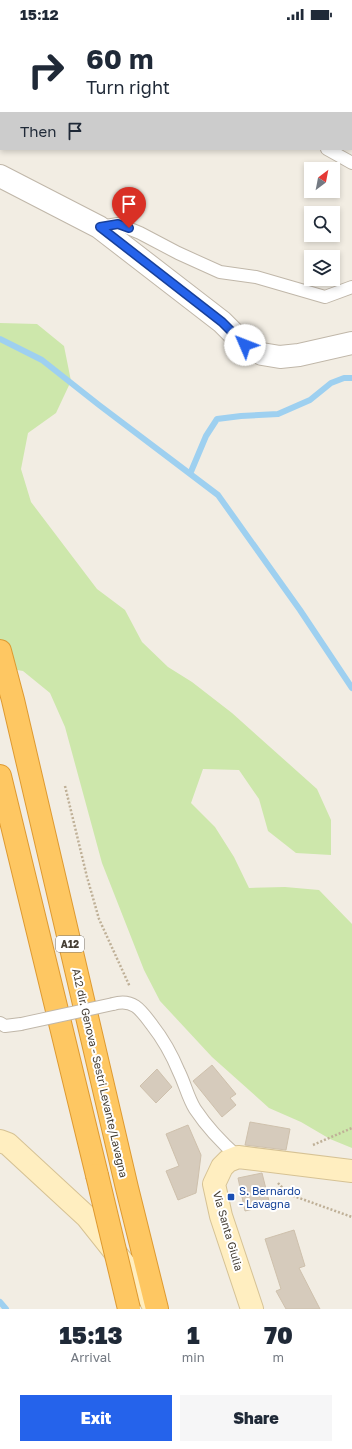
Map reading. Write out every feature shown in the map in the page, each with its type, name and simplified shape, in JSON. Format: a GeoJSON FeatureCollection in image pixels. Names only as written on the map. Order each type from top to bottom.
{"type":"FeatureCollection","features":[{"type":"Feature","properties":{"kind":"highway","name":"A12 dir. Genova - Sestri Levante/Lavagna"},"geometry":{"type":"LineString","coordinates":[[0,651],[13,700],[126,1188],[156,1309]]}},
{"type":"Feature","properties":{"kind":"highway","name":"A12"},"geometry":{"type":"LineString","coordinates":[[0,776],[129,1309]]}},
{"type":"Feature","properties":{"kind":"street"},"geometry":{"type":"LineString","coordinates":[[0,176],[100,227],[222,322],[245,345],[262,354],[280,357],[352,342]]}},
{"type":"Feature","properties":{"kind":"street"},"geometry":{"type":"LineString","coordinates":[[0,1141],[8,1144],[87,1218],[145,1290],[156,1309]]}},
{"type":"Feature","properties":{"kind":"street"},"geometry":{"type":"LineString","coordinates":[[247,1158],[352,1171]]}},
{"type":"Feature","properties":{"kind":"street","name":"Via Santa Giulia"},"geometry":{"type":"LineString","coordinates":[[247,1158],[228,1161],[222,1167],[214,1184],[221,1216],[252,1309]]}},
{"type":"Feature","properties":{"kind":"lane"},"geometry":{"type":"LineString","coordinates":[[329,150],[352,163]]}},
{"type":"Feature","properties":{"kind":"lane"},"geometry":{"type":"LineString","coordinates":[[100,227],[118,224],[140,233],[178,253],[220,272],[256,278],[325,298],[352,287]]}},
{"type":"Feature","properties":{"kind":"lane"},"geometry":{"type":"LineString","coordinates":[[0,1023],[5,1026],[21,1024],[121,1001],[132,1004],[141,1009],[162,1038],[179,1071],[195,1108],[222,1143],[247,1158]]}},
{"type":"Feature","properties":{"kind":"path"},"geometry":{"type":"LineString","coordinates":[[65,786],[86,877],[99,919],[120,968],[141,1009]]}},
{"type":"Feature","properties":{"kind":"path"},"geometry":{"type":"LineString","coordinates":[[247,1158],[288,1194],[352,1217]]}},
{"type":"Feature","properties":{"kind":"green space"},"geometry":{"type":"Polygon","coordinates":[[[0,323],[37,324],[64,346],[71,381],[56,413],[28,433],[21,469],[31,502],[97,589],[125,610],[142,642],[168,667],[192,682],[232,713],[317,789],[331,820],[331,855],[296,853],[268,831],[259,799],[239,770],[203,769],[191,803],[215,827],[234,857],[249,888],[285,887],[319,890],[352,924],[352,1148],[330,1139],[301,1122],[269,1108],[212,1057],[160,1001],[144,970],[102,863],[65,727],[50,693],[23,671],[0,667],[0,323]]]}},
{"type":"Feature","properties":{"kind":"building"},"geometry":{"type":"Polygon","coordinates":[[[212,1065],[236,1094],[230,1098],[236,1105],[222,1117],[193,1081],[212,1065]]]}},
{"type":"Feature","properties":{"kind":"building"},"geometry":{"type":"Polygon","coordinates":[[[157,1069],[172,1087],[156,1103],[140,1086],[157,1069]]]}},
{"type":"Feature","properties":{"kind":"building"},"geometry":{"type":"Polygon","coordinates":[[[250,1122],[290,1129],[286,1150],[245,1145],[250,1122]]]}},
{"type":"Feature","properties":{"kind":"building"},"geometry":{"type":"Polygon","coordinates":[[[188,1125],[201,1155],[198,1179],[196,1193],[178,1200],[166,1171],[179,1166],[166,1134],[188,1125]]]}},
{"type":"Feature","properties":{"kind":"building"},"geometry":{"type":"Polygon","coordinates":[[[262,1173],[270,1205],[245,1211],[238,1178],[262,1173]]]}},
{"type":"Feature","properties":{"kind":"building"},"geometry":{"type":"Polygon","coordinates":[[[294,1230],[305,1266],[299,1268],[320,1309],[286,1309],[276,1291],[281,1289],[265,1239],[294,1230]]]}},
{"type":"Feature","properties":{"kind":"waterway"},"geometry":{"type":"LineString","coordinates":[[0,339],[42,360],[218,495],[300,610],[352,688]]}},
{"type":"Feature","properties":{"kind":"waterway"},"geometry":{"type":"LineString","coordinates":[[190,474],[206,436],[217,419],[278,414],[310,400],[331,383],[344,378],[352,378]]}},
{"type":"Feature","properties":{"kind":"waterway"},"geometry":{"type":"LineString","coordinates":[[0,1302],[6,1309]]}},
{"type":"Feature","properties":{"kind":"place","name":"S. Bernardo - Lavagna"},"geometry":{"type":"Point","coordinates":[231,1197]}},
{"type":"Feature","properties":{"kind":"route"},"geometry":{"type":"LineString","coordinates":[[129,228],[118,224],[100,227],[222,322],[245,345]]}}]}
